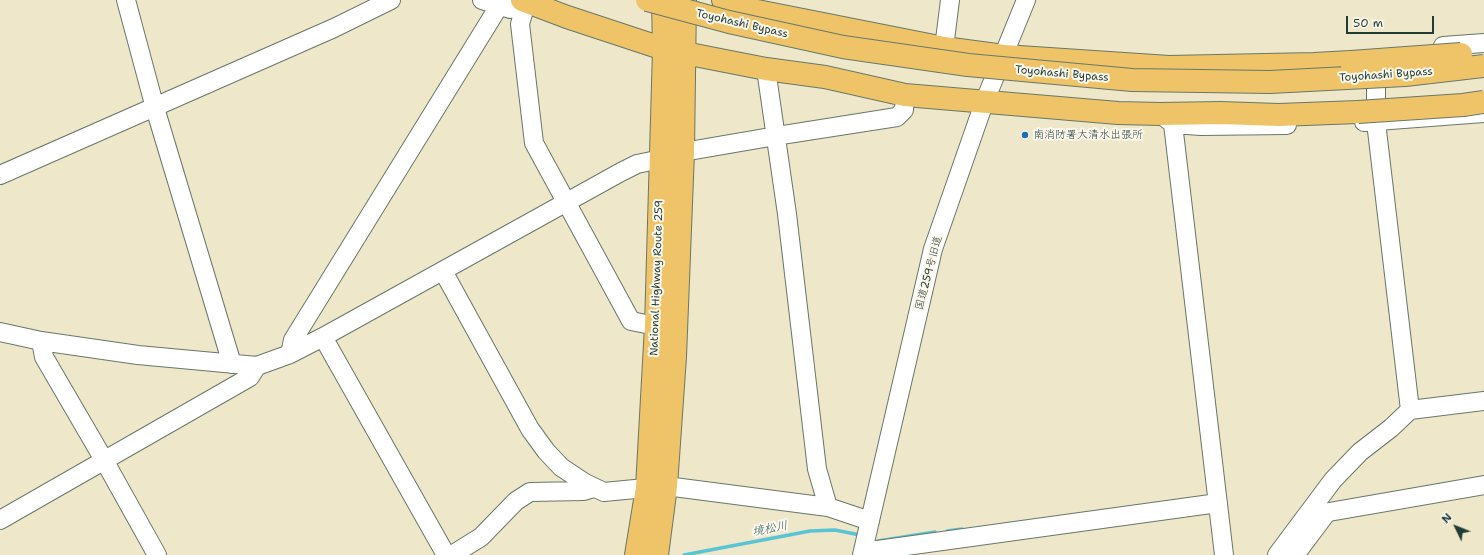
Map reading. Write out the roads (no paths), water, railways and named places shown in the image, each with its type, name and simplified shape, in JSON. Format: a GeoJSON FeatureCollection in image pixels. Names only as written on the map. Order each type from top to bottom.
{"type":"FeatureCollection","features":[{"type":"Feature","properties":{"kind":"highway","name":"Toyohashi Bypass"},"geometry":{"type":"LineString","coordinates":[[646,0],[729,22],[843,47],[968,65],[1132,80],[1270,82],[1405,75],[1484,66]]}},
{"type":"Feature","properties":{"kind":"highway","name":"National Highway Route 259"},"geometry":{"type":"LineString","coordinates":[[636,555],[656,487],[675,358],[683,152],[674,51],[663,0]]}},
{"type":"Feature","properties":{"kind":"highway","name":"National Highway Route 259"},"geometry":{"type":"LineString","coordinates":[[657,555],[656,326],[661,159],[674,51],[685,0]]}},
{"type":"Feature","properties":{"kind":"highway"},"geometry":{"type":"LineString","coordinates":[[723,0],[754,5],[944,48],[1004,56],[1169,67],[1314,64],[1484,53]]}},
{"type":"Feature","properties":{"kind":"highway"},"geometry":{"type":"LineString","coordinates":[[523,7],[567,17],[674,51],[766,69],[825,77],[905,95],[984,103],[1118,113],[1167,119],[1220,113],[1367,117],[1484,102]]}},
{"type":"Feature","properties":{"kind":"street"},"geometry":{"type":"LineString","coordinates":[[126,0],[155,108],[232,364]]}},
{"type":"Feature","properties":{"kind":"street"},"geometry":{"type":"LineString","coordinates":[[0,175],[334,28],[391,0]]}},
{"type":"Feature","properties":{"kind":"street"},"geometry":{"type":"LineString","coordinates":[[482,0],[499,6],[523,7],[520,24],[534,143],[631,321],[656,326]]}},
{"type":"Feature","properties":{"kind":"street"},"geometry":{"type":"LineString","coordinates":[[944,48],[950,0]]}},
{"type":"Feature","properties":{"kind":"street","name":"国道259号旧道"},"geometry":{"type":"LineString","coordinates":[[862,554],[933,249],[984,103],[1026,0]]}},
{"type":"Feature","properties":{"kind":"street"},"geometry":{"type":"LineString","coordinates":[[290,354],[293,340],[499,6]]}},
{"type":"Feature","properties":{"kind":"street"},"geometry":{"type":"LineString","coordinates":[[1169,67],[1219,56],[1275,55],[1484,43]]}},
{"type":"Feature","properties":{"kind":"street"},"geometry":{"type":"LineString","coordinates":[[1376,50],[1367,117],[1410,410]]}},
{"type":"Feature","properties":{"kind":"street"},"geometry":{"type":"LineString","coordinates":[[766,69],[787,214],[817,469],[828,507]]}},
{"type":"Feature","properties":{"kind":"street"},"geometry":{"type":"LineString","coordinates":[[683,152],[897,117],[904,110],[905,95]]}},
{"type":"Feature","properties":{"kind":"street"},"geometry":{"type":"LineString","coordinates":[[1367,117],[1484,113]]}},
{"type":"Feature","properties":{"kind":"street"},"geometry":{"type":"LineString","coordinates":[[1167,119],[1224,555]]}},
{"type":"Feature","properties":{"kind":"street"},"geometry":{"type":"LineString","coordinates":[[0,332],[138,355],[258,366],[290,354],[323,338],[637,164],[661,159]]}},
{"type":"Feature","properties":{"kind":"street"},"geometry":{"type":"LineString","coordinates":[[443,271],[530,429],[546,451],[562,467],[594,488],[604,492],[656,487],[828,507],[870,521]]}},
{"type":"Feature","properties":{"kind":"street"},"geometry":{"type":"LineString","coordinates":[[323,338],[446,555]]}},
{"type":"Feature","properties":{"kind":"street"},"geometry":{"type":"LineString","coordinates":[[41,340],[44,357],[157,555]]}},
{"type":"Feature","properties":{"kind":"street"},"geometry":{"type":"LineString","coordinates":[[0,520],[250,377],[258,366]]}},
{"type":"Feature","properties":{"kind":"street"},"geometry":{"type":"LineString","coordinates":[[1277,555],[1333,480],[1360,452],[1391,428],[1410,410],[1484,401]]}},
{"type":"Feature","properties":{"kind":"street"},"geometry":{"type":"LineString","coordinates":[[1295,555],[1325,515],[1329,512],[1484,485]]}},
{"type":"Feature","properties":{"kind":"street"},"geometry":{"type":"LineString","coordinates":[[452,555],[481,537],[516,501],[530,492],[584,491],[594,488]]}},
{"type":"Feature","properties":{"kind":"street"},"geometry":{"type":"LineString","coordinates":[[862,554],[1218,503]]}},
{"type":"Feature","properties":{"kind":"waterway","name":"境松川"},"geometry":{"type":"LineString","coordinates":[[947,531],[962,529]]}},
{"type":"Feature","properties":{"kind":"waterway","name":"境松川"},"geometry":{"type":"LineString","coordinates":[[684,555],[810,531],[835,530],[860,535]]}},
{"type":"Feature","properties":{"kind":"waterway","name":"境松川"},"geometry":{"type":"LineString","coordinates":[[878,541],[935,532]]}},
{"type":"Feature","properties":{"kind":"place","name":"南消防署大清水出張所"},"geometry":{"type":"Point","coordinates":[1025,135]}}]}
